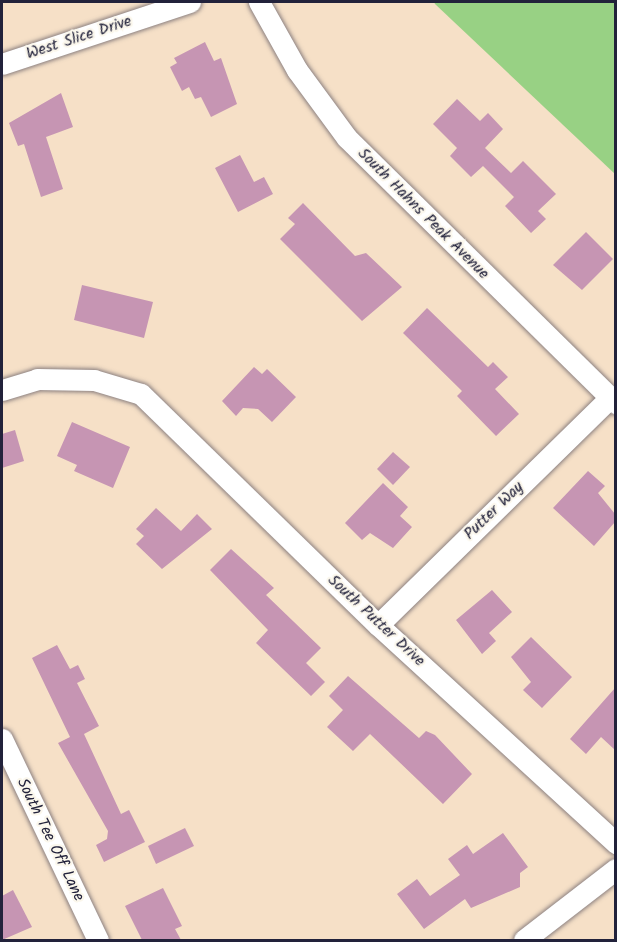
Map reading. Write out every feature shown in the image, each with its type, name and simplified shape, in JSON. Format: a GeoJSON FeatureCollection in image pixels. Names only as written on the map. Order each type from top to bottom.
{"type":"FeatureCollection","features":[{"type":"Feature","properties":{"kind":"street","name":"West Slice Drive"},"geometry":{"type":"LineString","coordinates":[[2,64],[190,2]]}},
{"type":"Feature","properties":{"kind":"street","name":"South Hahns Peak Avenue"},"geometry":{"type":"LineString","coordinates":[[259,2],[297,70],[346,138],[613,401]]}},
{"type":"Feature","properties":{"kind":"street","name":"South Putter Drive"},"geometry":{"type":"LineString","coordinates":[[2,390],[37,379],[94,380],[141,394],[378,625],[615,843]]}},
{"type":"Feature","properties":{"kind":"street","name":"Putter Way"},"geometry":{"type":"LineString","coordinates":[[378,625],[613,401]]}},
{"type":"Feature","properties":{"kind":"street","name":"South Tee Off Lane"},"geometry":{"type":"LineString","coordinates":[[2,739],[98,940]]}},
{"type":"Feature","properties":{"kind":"street"},"geometry":{"type":"LineString","coordinates":[[524,940],[615,869]]}},
{"type":"Feature","properties":{"kind":"green space"},"geometry":{"type":"Polygon","coordinates":[[[434,2],[615,2],[615,174],[435,4],[434,2]]]}},
{"type":"Feature","properties":{"kind":"building"},"geometry":{"type":"Polygon","coordinates":[[[205,42],[214,61],[221,58],[237,104],[211,117],[201,97],[195,99],[189,87],[182,91],[170,67],[177,63],[174,58],[205,42]]]}},
{"type":"Feature","properties":{"kind":"building"},"geometry":{"type":"Polygon","coordinates":[[[61,93],[73,127],[46,137],[63,189],[41,197],[24,144],[18,146],[9,123],[61,93]]]}},
{"type":"Feature","properties":{"kind":"building"},"geometry":{"type":"Polygon","coordinates":[[[457,99],[480,121],[488,113],[503,129],[485,148],[511,173],[523,161],[556,194],[538,211],[546,219],[531,233],[505,206],[514,197],[483,166],[471,177],[450,156],[457,148],[433,124],[457,99]]]}},
{"type":"Feature","properties":{"kind":"building"},"geometry":{"type":"Polygon","coordinates":[[[240,155],[254,182],[264,177],[273,194],[238,212],[215,168],[240,155]]]}},
{"type":"Feature","properties":{"kind":"building"},"geometry":{"type":"Polygon","coordinates":[[[303,203],[355,256],[366,253],[402,287],[362,321],[280,239],[295,224],[288,218],[303,203]]]}},
{"type":"Feature","properties":{"kind":"building"},"geometry":{"type":"Polygon","coordinates":[[[586,232],[613,259],[582,290],[553,265],[586,232]]]}},
{"type":"Feature","properties":{"kind":"building"},"geometry":{"type":"Polygon","coordinates":[[[82,285],[153,302],[144,338],[74,320],[82,285]]]}},
{"type":"Feature","properties":{"kind":"building"},"geometry":{"type":"Polygon","coordinates":[[[427,308],[488,367],[493,362],[508,377],[495,389],[519,414],[496,436],[457,396],[462,391],[403,333],[427,308]]]}},
{"type":"Feature","properties":{"kind":"building"},"geometry":{"type":"Polygon","coordinates":[[[254,367],[262,374],[267,369],[296,397],[272,422],[258,409],[243,408],[236,416],[222,401],[254,367]]]}},
{"type":"Feature","properties":{"kind":"building"},"geometry":{"type":"Polygon","coordinates":[[[72,422],[130,447],[113,488],[74,471],[77,465],[57,456],[72,422]]]}},
{"type":"Feature","properties":{"kind":"building"},"geometry":{"type":"Polygon","coordinates":[[[15,430],[24,461],[2,468],[2,434],[15,430]]]}},
{"type":"Feature","properties":{"kind":"building"},"geometry":{"type":"Polygon","coordinates":[[[393,452],[410,467],[393,485],[377,469],[393,452]]]}},
{"type":"Feature","properties":{"kind":"building"},"geometry":{"type":"Polygon","coordinates":[[[588,471],[605,486],[598,493],[615,514],[615,522],[594,546],[553,508],[588,471]]]}},
{"type":"Feature","properties":{"kind":"building"},"geometry":{"type":"Polygon","coordinates":[[[383,483],[408,507],[400,516],[412,527],[393,548],[370,533],[362,540],[345,523],[383,483]]]}},
{"type":"Feature","properties":{"kind":"building"},"geometry":{"type":"Polygon","coordinates":[[[156,508],[181,531],[197,514],[212,529],[162,569],[136,544],[144,536],[136,529],[156,508]]]}},
{"type":"Feature","properties":{"kind":"building"},"geometry":{"type":"Polygon","coordinates":[[[231,549],[274,588],[266,595],[321,648],[306,663],[325,682],[311,696],[256,643],[268,630],[210,570],[231,549]]]}},
{"type":"Feature","properties":{"kind":"building"},"geometry":{"type":"Polygon","coordinates":[[[492,590],[512,612],[489,633],[496,641],[482,654],[456,620],[492,590]]]}},
{"type":"Feature","properties":{"kind":"building"},"geometry":{"type":"Polygon","coordinates":[[[531,637],[572,677],[542,708],[523,690],[531,682],[511,657],[531,637]]]}},
{"type":"Feature","properties":{"kind":"building"},"geometry":{"type":"Polygon","coordinates":[[[57,645],[70,669],[78,665],[85,679],[77,683],[99,726],[84,734],[121,814],[129,810],[145,842],[104,862],[96,845],[107,839],[108,831],[58,743],[70,737],[32,658],[57,645]]]}},
{"type":"Feature","properties":{"kind":"building"},"geometry":{"type":"Polygon","coordinates":[[[348,676],[419,738],[426,731],[435,735],[472,774],[443,804],[370,734],[353,751],[327,727],[343,710],[329,696],[348,676]]]}},
{"type":"Feature","properties":{"kind":"building"},"geometry":{"type":"Polygon","coordinates":[[[615,688],[615,750],[601,737],[586,754],[570,739],[615,688]]]}},
{"type":"Feature","properties":{"kind":"building"},"geometry":{"type":"Polygon","coordinates":[[[185,828],[194,846],[156,864],[148,846],[185,828]]]}},
{"type":"Feature","properties":{"kind":"building"},"geometry":{"type":"Polygon","coordinates":[[[503,833],[528,867],[520,873],[520,887],[471,908],[465,899],[424,929],[397,894],[417,879],[430,896],[460,875],[448,859],[467,845],[473,854],[503,833]]]}},
{"type":"Feature","properties":{"kind":"building"},"geometry":{"type":"Polygon","coordinates":[[[163,888],[182,926],[175,929],[181,940],[142,940],[125,906],[163,888]]]}},
{"type":"Feature","properties":{"kind":"building"},"geometry":{"type":"Polygon","coordinates":[[[13,890],[32,927],[2,940],[2,896],[13,890]]]}}]}
